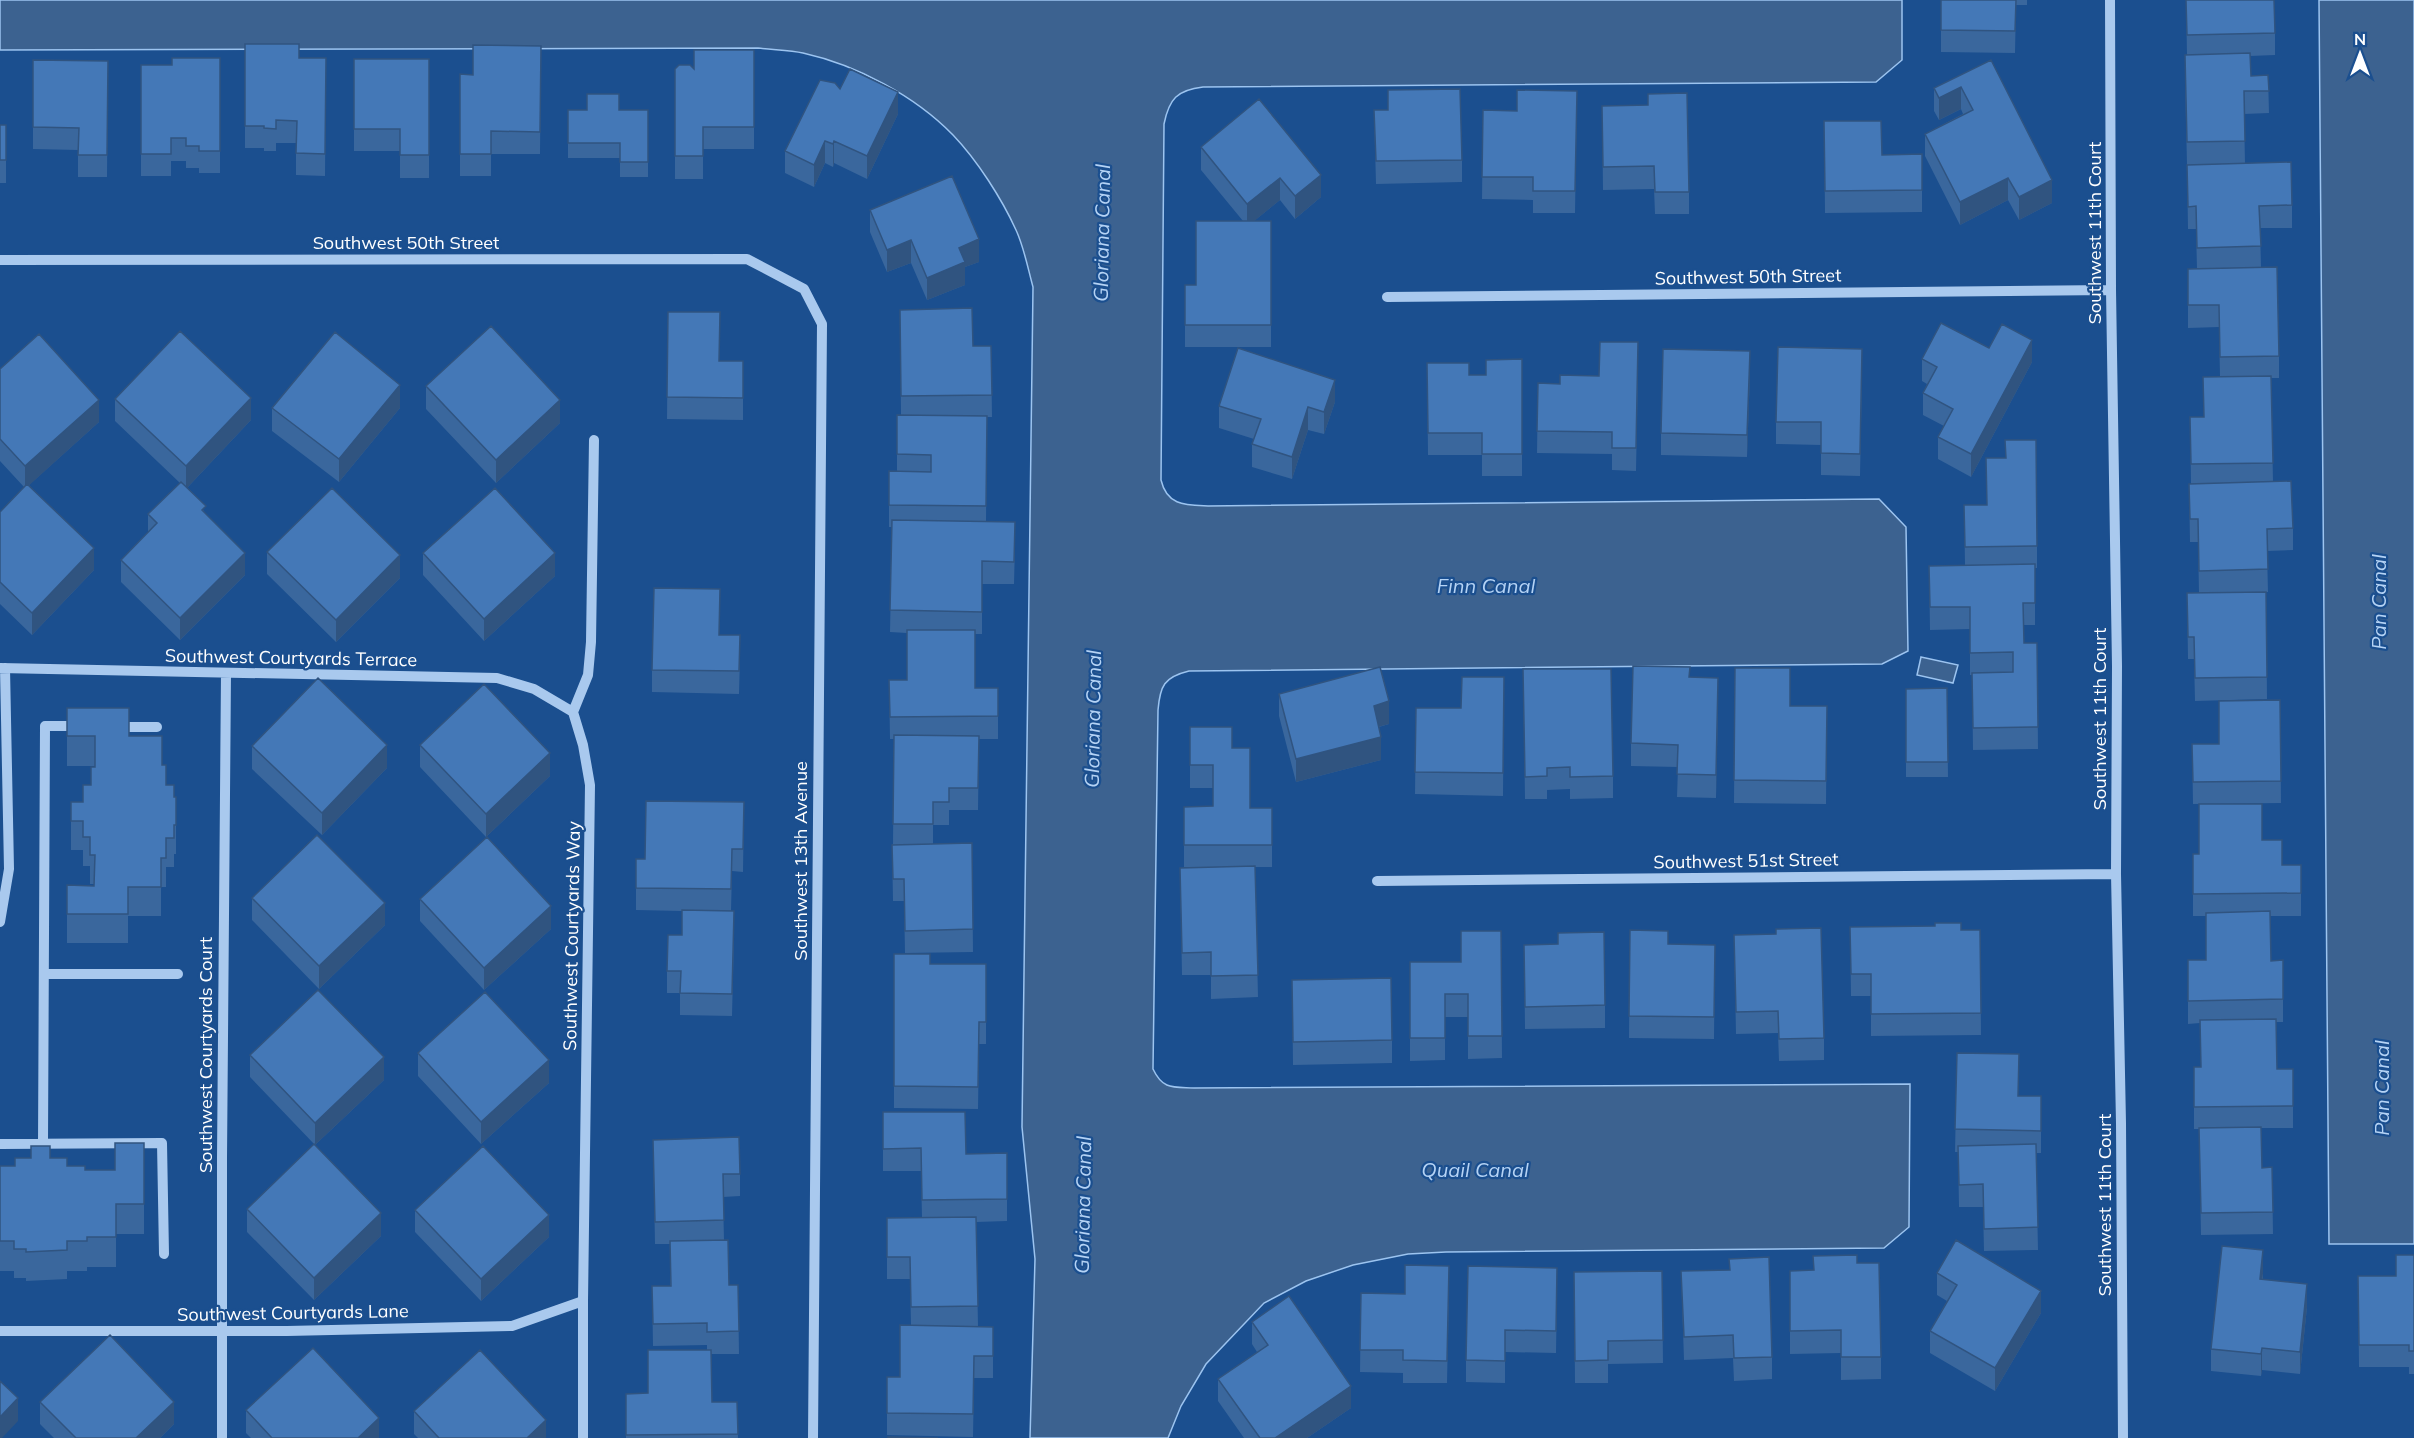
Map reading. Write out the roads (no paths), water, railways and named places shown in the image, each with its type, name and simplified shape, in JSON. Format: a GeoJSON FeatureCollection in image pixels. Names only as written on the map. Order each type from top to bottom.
{"type":"FeatureCollection","features":[{"type":"Feature","properties":{"kind":"street","name":"Southwest 11th Court"},"geometry":{"type":"LineString","coordinates":[[2110,0],[2110,290],[2117,666],[2116,874],[2121,1123],[2123,1438]]}},
{"type":"Feature","properties":{"kind":"street","name":"Southwest 50th Street"},"geometry":{"type":"LineString","coordinates":[[0,261],[747,259],[804,289]]}},
{"type":"Feature","properties":{"kind":"street","name":"Southwest 13th Avenue"},"geometry":{"type":"LineString","coordinates":[[804,289],[822,324],[813,1438]]}},
{"type":"Feature","properties":{"kind":"street","name":"Southwest 50th Street"},"geometry":{"type":"LineString","coordinates":[[1387,297],[2110,290]]}},
{"type":"Feature","properties":{"kind":"street"},"geometry":{"type":"LineString","coordinates":[[573,712],[588,675],[591,642],[594,440]]}},
{"type":"Feature","properties":{"kind":"street"},"geometry":{"type":"LineString","coordinates":[[0,922],[9,869],[3,668]]}},
{"type":"Feature","properties":{"kind":"street","name":"Southwest Courtyards Terrace"},"geometry":{"type":"LineString","coordinates":[[3,668],[497,678],[534,689],[573,712]]}},
{"type":"Feature","properties":{"kind":"street","name":"Southwest Courtyards Court"},"geometry":{"type":"LineString","coordinates":[[222,1438],[226,673]]}},
{"type":"Feature","properties":{"kind":"street","name":"Southwest Courtyards Way"},"geometry":{"type":"LineString","coordinates":[[573,712],[583,745],[591,785],[583,1438]]}},
{"type":"Feature","properties":{"kind":"street"},"geometry":{"type":"LineString","coordinates":[[43,1144],[45,726],[157,727]]}},
{"type":"Feature","properties":{"kind":"street","name":"Southwest 51st Street"},"geometry":{"type":"LineString","coordinates":[[1377,880],[2116,874]]}},
{"type":"Feature","properties":{"kind":"street"},"geometry":{"type":"LineString","coordinates":[[44,974],[178,974]]}},
{"type":"Feature","properties":{"kind":"street"},"geometry":{"type":"LineString","coordinates":[[0,1144],[162,1143],[164,1254]]}},
{"type":"Feature","properties":{"kind":"street","name":"Southwest Courtyards Lane"},"geometry":{"type":"LineString","coordinates":[[0,1331],[223,1331],[512,1326],[583,1301]]}},
{"type":"Feature","properties":{"kind":"water"},"geometry":{"type":"Polygon","coordinates":[[[0,0],[1902,0],[1902,60],[1876,82],[1203,87],[1181,93],[1172,102],[1164,124],[1161,480],[1164,489],[1173,499],[1185,504],[1208,506],[1879,499],[1906,527],[1908,651],[1882,664],[1189,671],[1174,676],[1162,689],[1158,710],[1153,1069],[1161,1081],[1169,1086],[1194,1088],[1910,1084],[1909,1227],[1884,1248],[1446,1252],[1408,1254],[1353,1265],[1306,1281],[1264,1303],[1206,1364],[1181,1406],[1168,1438],[1030,1438],[1035,1259],[1022,1127],[1033,287],[1016,230],[980,168],[953,135],[921,107],[903,95],[844,65],[798,52],[758,48],[0,50],[0,0]]]}},
{"type":"Feature","properties":{"kind":"water","name":"Pan Canal"},"geometry":{"type":"Polygon","coordinates":[[[2319,0],[2414,0],[2414,1244],[2329,1244],[2319,0]]]}},
{"type":"Feature","properties":{"kind":"water"},"geometry":{"type":"Polygon","coordinates":[[[1921,657],[1958,665],[1953,683],[1917,675],[1921,657]]]}},
{"type":"Feature","properties":{"kind":"water label","name":"Gloriana Canal"},"geometry":{"type":"Point","coordinates":[1102,233]}},
{"type":"Feature","properties":{"kind":"water label","name":"Finn Canal"},"geometry":{"type":"Point","coordinates":[1486,586]}},
{"type":"Feature","properties":{"kind":"water label","name":"Gloriana Canal"},"geometry":{"type":"Point","coordinates":[1093,719]}},
{"type":"Feature","properties":{"kind":"water label","name":"Quail Canal"},"geometry":{"type":"Point","coordinates":[1475,1170]}},
{"type":"Feature","properties":{"kind":"water label","name":"Gloriana Canal"},"geometry":{"type":"Point","coordinates":[1083,1205]}}]}
